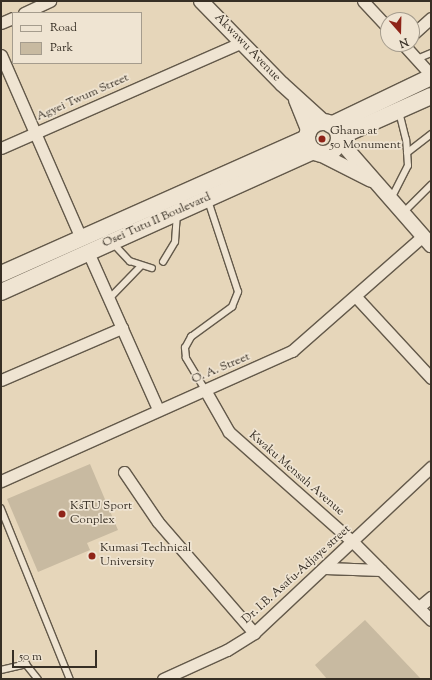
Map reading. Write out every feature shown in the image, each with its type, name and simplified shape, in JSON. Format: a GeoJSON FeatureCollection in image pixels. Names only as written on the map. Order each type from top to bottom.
{"type":"FeatureCollection","features":[{"type":"Feature","properties":{"kind":"main road"},"geometry":{"type":"LineString","coordinates":[[312,144],[431,76]]}},
{"type":"Feature","properties":{"kind":"main road"},"geometry":{"type":"LineString","coordinates":[[334,131],[398,110],[431,96]]}},
{"type":"Feature","properties":{"kind":"main road"},"geometry":{"type":"LineString","coordinates":[[312,144],[332,151],[334,131]]}},
{"type":"Feature","properties":{"kind":"main road","name":"Osei Tutu II Boulevard"},"geometry":{"type":"LineString","coordinates":[[1,292],[208,198],[312,144]]}},
{"type":"Feature","properties":{"kind":"main road","name":"Osei Tutu II Boulevard"},"geometry":{"type":"LineString","coordinates":[[1,274],[81,238],[312,144]]}},
{"type":"Feature","properties":{"kind":"street"},"geometry":{"type":"LineString","coordinates":[[26,12],[50,1]]}},
{"type":"Feature","properties":{"kind":"street","name":"Akwawu Avenue"},"geometry":{"type":"LineString","coordinates":[[201,1],[293,95],[334,131],[357,159],[371,180]]}},
{"type":"Feature","properties":{"kind":"street"},"geometry":{"type":"LineString","coordinates":[[363,1],[380,19]]}},
{"type":"Feature","properties":{"kind":"street"},"geometry":{"type":"LineString","coordinates":[[1,23],[12,18]]}},
{"type":"Feature","properties":{"kind":"street"},"geometry":{"type":"LineString","coordinates":[[420,28],[431,18]]}},
{"type":"Feature","properties":{"kind":"street","name":"Agyei Twum Street"},"geometry":{"type":"LineString","coordinates":[[1,148],[242,42]]}},
{"type":"Feature","properties":{"kind":"street"},"geometry":{"type":"LineString","coordinates":[[410,52],[431,76]]}},
{"type":"Feature","properties":{"kind":"street"},"geometry":{"type":"LineString","coordinates":[[1,55],[81,238]]}},
{"type":"Feature","properties":{"kind":"street","name":"Akwawu Avenue"},"geometry":{"type":"LineString","coordinates":[[293,95],[312,144]]}},
{"type":"Feature","properties":{"kind":"street"},"geometry":{"type":"LineString","coordinates":[[312,144],[371,180],[427,240]]}},
{"type":"Feature","properties":{"kind":"street","name":"O. A. Street"},"geometry":{"type":"LineString","coordinates":[[1,481],[158,409],[205,390],[292,351],[427,240]]}},
{"type":"Feature","properties":{"kind":"street"},"geometry":{"type":"LineString","coordinates":[[88,252],[158,409]]}},
{"type":"Feature","properties":{"kind":"street"},"geometry":{"type":"LineString","coordinates":[[356,298],[431,378]]}},
{"type":"Feature","properties":{"kind":"street"},"geometry":{"type":"LineString","coordinates":[[1,380],[122,328]]}},
{"type":"Feature","properties":{"kind":"street","name":"Kwaku Mensah Avenue"},"geometry":{"type":"LineString","coordinates":[[205,390],[229,432],[353,542],[431,620]]}},
{"type":"Feature","properties":{"kind":"street","name":"Dr. I.B. Asafu-Adjaye street"},"geometry":{"type":"LineString","coordinates":[[163,679],[228,650],[254,633],[353,542],[431,467]]}},
{"type":"Feature","properties":{"kind":"street"},"geometry":{"type":"LineString","coordinates":[[124,472],[158,522],[254,633]]}},
{"type":"Feature","properties":{"kind":"street"},"geometry":{"type":"LineString","coordinates":[[325,568],[381,570]]}},
{"type":"Feature","properties":{"kind":"street"},"geometry":{"type":"LineString","coordinates":[[419,607],[431,597]]}},
{"type":"Feature","properties":{"kind":"lane"},"geometry":{"type":"LineString","coordinates":[[417,59],[431,53]]}},
{"type":"Feature","properties":{"kind":"lane"},"geometry":{"type":"LineString","coordinates":[[390,201],[408,166],[407,153],[398,110]]}},
{"type":"Feature","properties":{"kind":"lane"},"geometry":{"type":"LineString","coordinates":[[407,153],[431,134]]}},
{"type":"Feature","properties":{"kind":"lane"},"geometry":{"type":"LineString","coordinates":[[402,214],[431,185]]}},
{"type":"Feature","properties":{"kind":"lane"},"geometry":{"type":"LineString","coordinates":[[205,390],[186,358],[185,348],[191,337],[232,307],[238,292],[208,198]]}},
{"type":"Feature","properties":{"kind":"lane"},"geometry":{"type":"LineString","coordinates":[[163,262],[175,242],[177,212]]}},
{"type":"Feature","properties":{"kind":"lane"},"geometry":{"type":"LineString","coordinates":[[111,242],[140,267],[152,268]]}},
{"type":"Feature","properties":{"kind":"lane"},"geometry":{"type":"LineString","coordinates":[[109,299],[140,267]]}},
{"type":"Feature","properties":{"kind":"lane"},"geometry":{"type":"LineString","coordinates":[[1,508],[70,679]]}},
{"type":"Feature","properties":{"kind":"lane"},"geometry":{"type":"LineString","coordinates":[[1,670],[26,664],[38,679]]}},
{"type":"Feature","properties":{"kind":"green space","name":"KsTU Sport Conplex"},"geometry":{"type":"Polygon","coordinates":[[[90,464],[118,530],[87,543],[90,550],[38,572],[7,499],[90,464]]]}},
{"type":"Feature","properties":{"kind":"green space"},"geometry":{"type":"Polygon","coordinates":[[[365,620],[421,679],[327,679],[315,665],[365,620]]]}},
{"type":"Feature","properties":{"kind":"place","name":"Ghana at 50 Monument"},"geometry":{"type":"Point","coordinates":[322,139]}},
{"type":"Feature","properties":{"kind":"place","name":"KsTU Sport Conplex"},"geometry":{"type":"Point","coordinates":[62,514]}},
{"type":"Feature","properties":{"kind":"place","name":"Kumasi Technical University"},"geometry":{"type":"Point","coordinates":[92,556]}}]}
